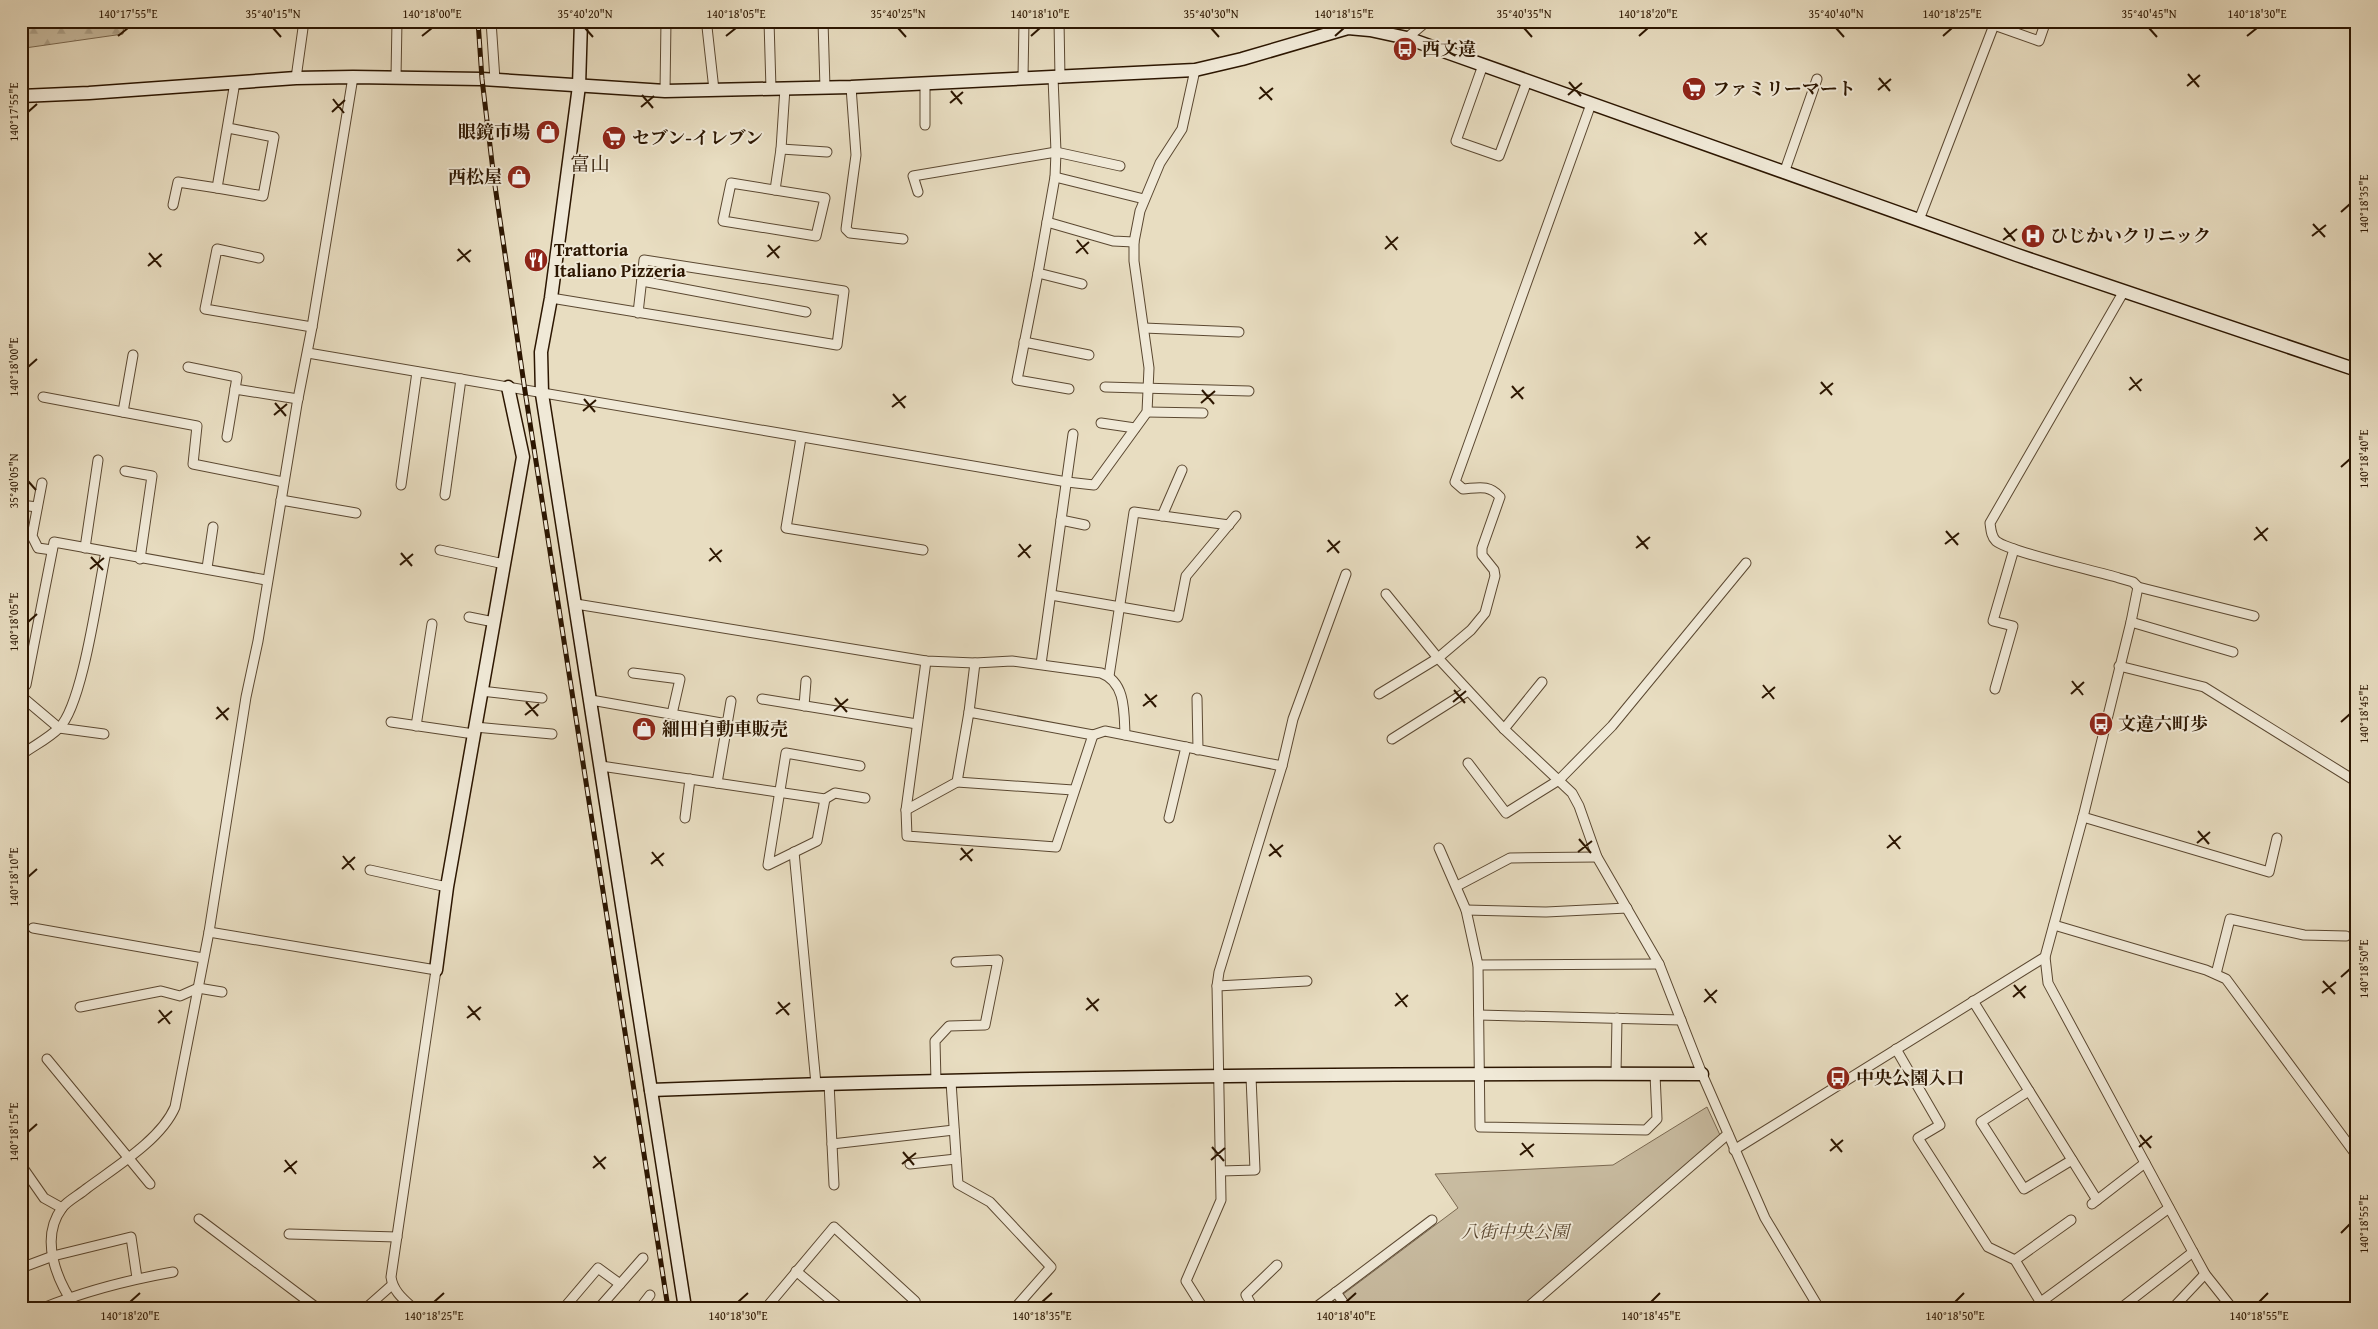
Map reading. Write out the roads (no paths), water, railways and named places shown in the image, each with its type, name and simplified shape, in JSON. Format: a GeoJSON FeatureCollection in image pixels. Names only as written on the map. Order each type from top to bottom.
{"type":"FeatureCollection","features":[{"type":"Feature","properties":{"kind":"street"},"geometry":{"type":"LineString","coordinates":[[296,78],[304,21]]}},
{"type":"Feature","properties":{"kind":"street"},"geometry":{"type":"LineString","coordinates":[[396,77],[397,21]]}},
{"type":"Feature","properties":{"kind":"street"},"geometry":{"type":"LineString","coordinates":[[491,21],[495,80]]}},
{"type":"Feature","properties":{"kind":"street"},"geometry":{"type":"LineString","coordinates":[[581,21],[579,86],[541,352],[542,394],[684,1308]]}},
{"type":"Feature","properties":{"kind":"street"},"geometry":{"type":"LineString","coordinates":[[666,21],[666,91]]}},
{"type":"Feature","properties":{"kind":"street"},"geometry":{"type":"LineString","coordinates":[[770,21],[771,89]]}},
{"type":"Feature","properties":{"kind":"street"},"geometry":{"type":"LineString","coordinates":[[824,21],[825,88]]}},
{"type":"Feature","properties":{"kind":"street"},"geometry":{"type":"LineString","coordinates":[[1023,77],[1024,21]]}},
{"type":"Feature","properties":{"kind":"street"},"geometry":{"type":"LineString","coordinates":[[1059,21],[1056,78],[1055,177],[1017,380],[1069,389]]}},
{"type":"Feature","properties":{"kind":"street"},"geometry":{"type":"LineString","coordinates":[[1407,38],[1427,21]]}},
{"type":"Feature","properties":{"kind":"street"},"geometry":{"type":"LineString","coordinates":[[1919,220],[1994,25],[2039,41],[2046,21]]}},
{"type":"Feature","properties":{"kind":"street"},"geometry":{"type":"LineString","coordinates":[[707,27],[714,90]]}},
{"type":"Feature","properties":{"kind":"street"},"geometry":{"type":"LineString","coordinates":[[21,96],[353,76],[495,80],[666,91],[825,88],[1023,77],[1056,78],[1195,70],[1242,59],[1348,28],[1370,30],[1407,38],[1784,173],[2357,370]]}},
{"type":"Feature","properties":{"kind":"street"},"geometry":{"type":"LineString","coordinates":[[1483,66],[1456,141],[1499,156],[1527,81]]}},
{"type":"Feature","properties":{"kind":"street"},"geometry":{"type":"LineString","coordinates":[[308,353],[801,438],[1094,485],[1146,412],[1149,368],[1134,261],[1134,242],[1144,200],[1160,163],[1182,129],[1195,70]]}},
{"type":"Feature","properties":{"kind":"street"},"geometry":{"type":"LineString","coordinates":[[76,1308],[57,1276],[53,1256],[53,1229],[62,1208],[163,1127],[175,1107],[209,932],[266,580],[308,353],[353,76]]}},
{"type":"Feature","properties":{"kind":"street"},"geometry":{"type":"LineString","coordinates":[[1784,173],[1816,79]]}},
{"type":"Feature","properties":{"kind":"street"},"geometry":{"type":"LineString","coordinates":[[217,188],[235,82]]}},
{"type":"Feature","properties":{"kind":"street"},"geometry":{"type":"LineString","coordinates":[[925,82],[925,125]]}},
{"type":"Feature","properties":{"kind":"street"},"geometry":{"type":"LineString","coordinates":[[851,87],[856,155],[846,229],[850,233],[903,239]]}},
{"type":"Feature","properties":{"kind":"street"},"geometry":{"type":"LineString","coordinates":[[774,190],[781,149],[785,88]]}},
{"type":"Feature","properties":{"kind":"street"},"geometry":{"type":"LineString","coordinates":[[1379,694],[1438,658],[1471,630],[1485,613],[1494,584],[1494,570],[1486,562],[1482,548],[1500,497],[1494,490],[1486,487],[1463,489],[1455,482],[1591,104]]}},
{"type":"Feature","properties":{"kind":"street"},"geometry":{"type":"LineString","coordinates":[[173,204],[178,182],[262,196],[274,137],[228,128]]}},
{"type":"Feature","properties":{"kind":"street"},"geometry":{"type":"LineString","coordinates":[[781,149],[827,152]]}},
{"type":"Feature","properties":{"kind":"street"},"geometry":{"type":"LineString","coordinates":[[918,192],[912,176],[1056,152],[1120,166]]}},
{"type":"Feature","properties":{"kind":"street"},"geometry":{"type":"LineString","coordinates":[[1055,177],[1144,200]]}},
{"type":"Feature","properties":{"kind":"street"},"geometry":{"type":"LineString","coordinates":[[730,183],[774,190],[825,198],[816,236],[723,221],[730,183]]}},
{"type":"Feature","properties":{"kind":"street"},"geometry":{"type":"LineString","coordinates":[[1047,222],[1113,241],[1134,242]]}},
{"type":"Feature","properties":{"kind":"street"},"geometry":{"type":"LineString","coordinates":[[259,258],[217,249],[205,309],[312,327]]}},
{"type":"Feature","properties":{"kind":"street"},"geometry":{"type":"LineString","coordinates":[[550,298],[638,313],[837,345],[844,291],[644,260],[638,313]]}},
{"type":"Feature","properties":{"kind":"street"},"geometry":{"type":"LineString","coordinates":[[1038,273],[1082,284]]}},
{"type":"Feature","properties":{"kind":"street"},"geometry":{"type":"LineString","coordinates":[[642,281],[806,312]]}},
{"type":"Feature","properties":{"kind":"street"},"geometry":{"type":"LineString","coordinates":[[2124,291],[1990,523],[1991,534],[1997,542],[2014,549],[2133,582],[2138,587],[2254,616]]}},
{"type":"Feature","properties":{"kind":"street"},"geometry":{"type":"LineString","coordinates":[[1144,328],[1239,332]]}},
{"type":"Feature","properties":{"kind":"street"},"geometry":{"type":"LineString","coordinates":[[1024,342],[1089,355]]}},
{"type":"Feature","properties":{"kind":"street"},"geometry":{"type":"LineString","coordinates":[[123,412],[133,355]]}},
{"type":"Feature","properties":{"kind":"street"},"geometry":{"type":"LineString","coordinates":[[188,367],[237,377],[227,437]]}},
{"type":"Feature","properties":{"kind":"street"},"geometry":{"type":"LineString","coordinates":[[401,485],[417,372]]}},
{"type":"Feature","properties":{"kind":"street"},"geometry":{"type":"LineString","coordinates":[[445,495],[461,379]]}},
{"type":"Feature","properties":{"kind":"street"},"geometry":{"type":"LineString","coordinates":[[413,1308],[398,1294],[392,1285],[391,1277],[447,887],[523,457],[508,387]]}},
{"type":"Feature","properties":{"kind":"street"},"geometry":{"type":"LineString","coordinates":[[1105,387],[1249,391]]}},
{"type":"Feature","properties":{"kind":"street"},"geometry":{"type":"LineString","coordinates":[[235,389],[298,399]]}},
{"type":"Feature","properties":{"kind":"street"},"geometry":{"type":"LineString","coordinates":[[43,398],[197,426],[193,464],[283,482]]}},
{"type":"Feature","properties":{"kind":"street"},"geometry":{"type":"LineString","coordinates":[[1146,412],[1203,413]]}},
{"type":"Feature","properties":{"kind":"street"},"geometry":{"type":"LineString","coordinates":[[1101,423],[1135,428]]}},
{"type":"Feature","properties":{"kind":"street"},"geometry":{"type":"LineString","coordinates":[[1040,664],[1073,434]]}},
{"type":"Feature","properties":{"kind":"street"},"geometry":{"type":"LineString","coordinates":[[801,438],[786,528],[923,550]]}},
{"type":"Feature","properties":{"kind":"street"},"geometry":{"type":"LineString","coordinates":[[85,548],[98,460]]}},
{"type":"Feature","properties":{"kind":"street"},"geometry":{"type":"LineString","coordinates":[[1162,516],[1182,470]]}},
{"type":"Feature","properties":{"kind":"street"},"geometry":{"type":"LineString","coordinates":[[125,471],[152,476],[140,558]]}},
{"type":"Feature","properties":{"kind":"street"},"geometry":{"type":"LineString","coordinates":[[42,483],[32,536],[38,548],[52,550]]}},
{"type":"Feature","properties":{"kind":"street"},"geometry":{"type":"LineString","coordinates":[[280,500],[356,513]]}},
{"type":"Feature","properties":{"kind":"street"},"geometry":{"type":"LineString","coordinates":[[21,505],[37,507]]}},
{"type":"Feature","properties":{"kind":"street"},"geometry":{"type":"LineString","coordinates":[[1109,676],[1134,512],[1229,525]]}},
{"type":"Feature","properties":{"kind":"street"},"geometry":{"type":"LineString","coordinates":[[1050,595],[1178,617],[1186,576],[1236,516]]}},
{"type":"Feature","properties":{"kind":"street"},"geometry":{"type":"LineString","coordinates":[[1061,520],[1085,525]]}},
{"type":"Feature","properties":{"kind":"street"},"geometry":{"type":"LineString","coordinates":[[207,568],[213,528]]}},
{"type":"Feature","properties":{"kind":"street"},"geometry":{"type":"LineString","coordinates":[[21,689],[26,685],[54,542],[266,580]]}},
{"type":"Feature","properties":{"kind":"street"},"geometry":{"type":"LineString","coordinates":[[1995,690],[2013,626],[1993,621],[2014,549]]}},
{"type":"Feature","properties":{"kind":"street"},"geometry":{"type":"LineString","coordinates":[[440,550],[504,564]]}},
{"type":"Feature","properties":{"kind":"street"},"geometry":{"type":"LineString","coordinates":[[21,755],[59,728],[66,717],[80,681],[106,552]]}},
{"type":"Feature","properties":{"kind":"street"},"geometry":{"type":"LineString","coordinates":[[1468,763],[1506,813],[1559,780],[1612,726],[1746,563]]}},
{"type":"Feature","properties":{"kind":"street"},"geometry":{"type":"LineString","coordinates":[[1204,1308],[1186,1281],[1221,1200],[1217,986],[1222,962],[1282,766],[1293,718],[1346,574]]}},
{"type":"Feature","properties":{"kind":"street"},"geometry":{"type":"LineString","coordinates":[[2138,587],[2083,817],[2045,958],[2048,983],[2205,1274],[2232,1308]]}},
{"type":"Feature","properties":{"kind":"street"},"geometry":{"type":"LineString","coordinates":[[1386,594],[1438,658],[1504,730],[1572,792],[1597,856],[1660,964],[1702,1074],[1765,1218],[1819,1308]]}},
{"type":"Feature","properties":{"kind":"street"},"geometry":{"type":"LineString","coordinates":[[576,604],[926,661],[975,663],[1012,661],[1109,676],[1118,687],[1124,704],[1125,735]]}},
{"type":"Feature","properties":{"kind":"street"},"geometry":{"type":"LineString","coordinates":[[469,618],[494,622]]}},
{"type":"Feature","properties":{"kind":"street"},"geometry":{"type":"LineString","coordinates":[[2131,622],[2233,652]]}},
{"type":"Feature","properties":{"kind":"street"},"geometry":{"type":"LineString","coordinates":[[416,726],[432,624]]}},
{"type":"Feature","properties":{"kind":"street"},"geometry":{"type":"LineString","coordinates":[[926,661],[906,810],[907,836],[1056,847],[1092,735]]}},
{"type":"Feature","properties":{"kind":"street"},"geometry":{"type":"LineString","coordinates":[[957,782],[975,663]]}},
{"type":"Feature","properties":{"kind":"street"},"geometry":{"type":"LineString","coordinates":[[2120,666],[2204,687],[2357,782]]}},
{"type":"Feature","properties":{"kind":"street"},"geometry":{"type":"LineString","coordinates":[[633,673],[680,679],[672,714]]}},
{"type":"Feature","properties":{"kind":"street"},"geometry":{"type":"LineString","coordinates":[[804,706],[806,681]]}},
{"type":"Feature","properties":{"kind":"street"},"geometry":{"type":"LineString","coordinates":[[1504,730],[1542,682]]}},
{"type":"Feature","properties":{"kind":"street"},"geometry":{"type":"LineString","coordinates":[[481,691],[542,698]]}},
{"type":"Feature","properties":{"kind":"street"},"geometry":{"type":"LineString","coordinates":[[1392,739],[1468,691]]}},
{"type":"Feature","properties":{"kind":"street"},"geometry":{"type":"LineString","coordinates":[[21,696],[59,728],[104,734]]}},
{"type":"Feature","properties":{"kind":"street"},"geometry":{"type":"LineString","coordinates":[[1197,698],[1198,750]]}},
{"type":"Feature","properties":{"kind":"street"},"geometry":{"type":"LineString","coordinates":[[762,699],[917,724]]}},
{"type":"Feature","properties":{"kind":"street"},"geometry":{"type":"LineString","coordinates":[[591,700],[727,724]]}},
{"type":"Feature","properties":{"kind":"street"},"geometry":{"type":"LineString","coordinates":[[717,783],[730,701]]}},
{"type":"Feature","properties":{"kind":"street"},"geometry":{"type":"LineString","coordinates":[[968,712],[1092,735],[1105,731],[1282,766]]}},
{"type":"Feature","properties":{"kind":"street"},"geometry":{"type":"LineString","coordinates":[[391,722],[475,731],[552,734]]}},
{"type":"Feature","properties":{"kind":"street"},"geometry":{"type":"LineString","coordinates":[[1168,818],[1186,747]]}},
{"type":"Feature","properties":{"kind":"street"},"geometry":{"type":"LineString","coordinates":[[825,799],[818,841],[768,865],[786,753],[860,766]]}},
{"type":"Feature","properties":{"kind":"street"},"geometry":{"type":"LineString","coordinates":[[601,766],[825,799],[835,793],[865,798]]}},
{"type":"Feature","properties":{"kind":"street"},"geometry":{"type":"LineString","coordinates":[[685,818],[690,779]]}},
{"type":"Feature","properties":{"kind":"street"},"geometry":{"type":"LineString","coordinates":[[906,810],[957,782],[1073,790]]}},
{"type":"Feature","properties":{"kind":"street"},"geometry":{"type":"LineString","coordinates":[[2083,817],[2268,872],[2278,838]]}},
{"type":"Feature","properties":{"kind":"street"},"geometry":{"type":"LineString","coordinates":[[1439,848],[1466,910],[1478,965],[1480,1127],[1646,1130],[1657,1119],[1655,1074]]}},
{"type":"Feature","properties":{"kind":"street"},"geometry":{"type":"LineString","coordinates":[[794,852],[832,1144],[834,1185]]}},
{"type":"Feature","properties":{"kind":"street"},"geometry":{"type":"LineString","coordinates":[[1457,886],[1510,858],[1597,856]]}},
{"type":"Feature","properties":{"kind":"street"},"geometry":{"type":"LineString","coordinates":[[370,870],[447,887]]}},
{"type":"Feature","properties":{"kind":"street"},"geometry":{"type":"LineString","coordinates":[[1466,910],[1546,912],[1626,908]]}},
{"type":"Feature","properties":{"kind":"street"},"geometry":{"type":"LineString","coordinates":[[2216,974],[2230,919],[2304,935],[2346,936]]}},
{"type":"Feature","properties":{"kind":"street"},"geometry":{"type":"LineString","coordinates":[[2054,925],[2226,978],[2357,1156]]}},
{"type":"Feature","properties":{"kind":"street"},"geometry":{"type":"LineString","coordinates":[[33,928],[203,958]]}},
{"type":"Feature","properties":{"kind":"street"},"geometry":{"type":"LineString","coordinates":[[209,932],[436,970]]}},
{"type":"Feature","properties":{"kind":"street"},"geometry":{"type":"LineString","coordinates":[[1734,1150],[1896,1048],[2045,958]]}},
{"type":"Feature","properties":{"kind":"street"},"geometry":{"type":"LineString","coordinates":[[936,1082],[935,1041],[949,1026],[984,1025],[998,960],[956,962]]}},
{"type":"Feature","properties":{"kind":"street"},"geometry":{"type":"LineString","coordinates":[[1478,965],[1660,964]]}},
{"type":"Feature","properties":{"kind":"street"},"geometry":{"type":"LineString","coordinates":[[1217,986],[1307,981]]}},
{"type":"Feature","properties":{"kind":"street"},"geometry":{"type":"LineString","coordinates":[[80,1008],[162,991],[180,996],[198,988],[222,992]]}},
{"type":"Feature","properties":{"kind":"street"},"geometry":{"type":"LineString","coordinates":[[1973,1002],[2072,1160],[2094,1202],[2145,1163]]}},
{"type":"Feature","properties":{"kind":"street"},"geometry":{"type":"LineString","coordinates":[[1479,1015],[1681,1020]]}},
{"type":"Feature","properties":{"kind":"street"},"geometry":{"type":"LineString","coordinates":[[1616,1074],[1617,1018]]}},
{"type":"Feature","properties":{"kind":"street"},"geometry":{"type":"LineString","coordinates":[[1896,1048],[1940,1125],[1918,1138],[1988,1247],[2015,1260],[2043,1305],[2169,1208]]}},
{"type":"Feature","properties":{"kind":"street"},"geometry":{"type":"LineString","coordinates":[[47,1060],[129,1156],[150,1184]]}},
{"type":"Feature","properties":{"kind":"street"},"geometry":{"type":"LineString","coordinates":[[651,1090],[823,1084],[1218,1077],[1702,1074]]}},
{"type":"Feature","properties":{"kind":"street"},"geometry":{"type":"LineString","coordinates":[[1221,1171],[1255,1170],[1251,1077]]}},
{"type":"Feature","properties":{"kind":"street"},"geometry":{"type":"LineString","coordinates":[[951,1082],[958,1184],[990,1202],[1051,1267],[1015,1308]]}},
{"type":"Feature","properties":{"kind":"street"},"geometry":{"type":"LineString","coordinates":[[2028,1091],[1981,1122],[2024,1189],[2072,1160]]}},
{"type":"Feature","properties":{"kind":"street"},"geometry":{"type":"LineString","coordinates":[[832,1144],[954,1130]]}},
{"type":"Feature","properties":{"kind":"street"},"geometry":{"type":"LineString","coordinates":[[1527,1308],[1728,1134]]}},
{"type":"Feature","properties":{"kind":"street"},"geometry":{"type":"LineString","coordinates":[[910,1164],[956,1159]]}},
{"type":"Feature","properties":{"kind":"street"},"geometry":{"type":"LineString","coordinates":[[21,1165],[44,1198],[62,1208]]}},
{"type":"Feature","properties":{"kind":"street"},"geometry":{"type":"LineString","coordinates":[[199,1219],[316,1308]]}},
{"type":"Feature","properties":{"kind":"street"},"geometry":{"type":"LineString","coordinates":[[1315,1308],[1432,1220]]}},
{"type":"Feature","properties":{"kind":"street"},"geometry":{"type":"LineString","coordinates":[[2015,1260],[2071,1220]]}},
{"type":"Feature","properties":{"kind":"street"},"geometry":{"type":"LineString","coordinates":[[766,1308],[834,1227],[913,1305],[923,1308]]}},
{"type":"Feature","properties":{"kind":"street"},"geometry":{"type":"LineString","coordinates":[[289,1234],[396,1237]]}},
{"type":"Feature","properties":{"kind":"street"},"geometry":{"type":"LineString","coordinates":[[21,1268],[53,1256],[130,1237],[137,1278]]}},
{"type":"Feature","properties":{"kind":"street"},"geometry":{"type":"LineString","coordinates":[[2121,1308],[2193,1252]]}},
{"type":"Feature","properties":{"kind":"street"},"geometry":{"type":"LineString","coordinates":[[599,1308],[644,1258]]}},
{"type":"Feature","properties":{"kind":"street"},"geometry":{"type":"LineString","coordinates":[[1253,1308],[1246,1295],[1249,1290],[1277,1265]]}},
{"type":"Feature","properties":{"kind":"street"},"geometry":{"type":"LineString","coordinates":[[564,1308],[598,1268],[620,1284]]}},
{"type":"Feature","properties":{"kind":"street"},"geometry":{"type":"LineString","coordinates":[[43,1308],[69,1298],[137,1278],[172,1272]]}},
{"type":"Feature","properties":{"kind":"street"},"geometry":{"type":"LineString","coordinates":[[796,1272],[840,1308]]}},
{"type":"Feature","properties":{"kind":"street"},"geometry":{"type":"LineString","coordinates":[[2173,1308],[2205,1274]]}},
{"type":"Feature","properties":{"kind":"street"},"geometry":{"type":"LineString","coordinates":[[366,1308],[392,1285]]}},
{"type":"Feature","properties":{"kind":"street"},"geometry":{"type":"LineString","coordinates":[[1336,1292],[1347,1308]]}},
{"type":"Feature","properties":{"kind":"street"},"geometry":{"type":"LineString","coordinates":[[640,1308],[650,1295]]}},
{"type":"Feature","properties":{"kind":"railway"},"geometry":{"type":"LineString","coordinates":[[478,21],[482,79],[494,179],[525,391],[668,1308]]}},
{"type":"Feature","properties":{"kind":"place","name":"西文違"},"geometry":{"type":"Point","coordinates":[1405,49]}},
{"type":"Feature","properties":{"kind":"place","name":"ファミリーマート"},"geometry":{"type":"Point","coordinates":[1694,89]}},
{"type":"Feature","properties":{"kind":"place","name":"眼鏡市場"},"geometry":{"type":"Point","coordinates":[548,132]}},
{"type":"Feature","properties":{"kind":"place","name":"セブン-イレブン"},"geometry":{"type":"Point","coordinates":[614,138]}},
{"type":"Feature","properties":{"kind":"place","name":"西松屋"},"geometry":{"type":"Point","coordinates":[519,177]}},
{"type":"Feature","properties":{"kind":"place","name":"ひじかいクリニック"},"geometry":{"type":"Point","coordinates":[2033,236]}},
{"type":"Feature","properties":{"kind":"place","name":"Trattoria Italiano Pizzeria"},"geometry":{"type":"Point","coordinates":[536,260]}},
{"type":"Feature","properties":{"kind":"place","name":"文違六町歩"},"geometry":{"type":"Point","coordinates":[2101,724]}},
{"type":"Feature","properties":{"kind":"place","name":"細田自動車販売"},"geometry":{"type":"Point","coordinates":[644,729]}},
{"type":"Feature","properties":{"kind":"place","name":"中央公園入口"},"geometry":{"type":"Point","coordinates":[1838,1078]}},
{"type":"Feature","properties":{"kind":"district","name":"富山"},"geometry":{"type":"Point","coordinates":[590,164]}},
{"type":"Feature","properties":{"kind":"park label","name":"八街中央公園"},"geometry":{"type":"Point","coordinates":[1515,1232]}}]}
